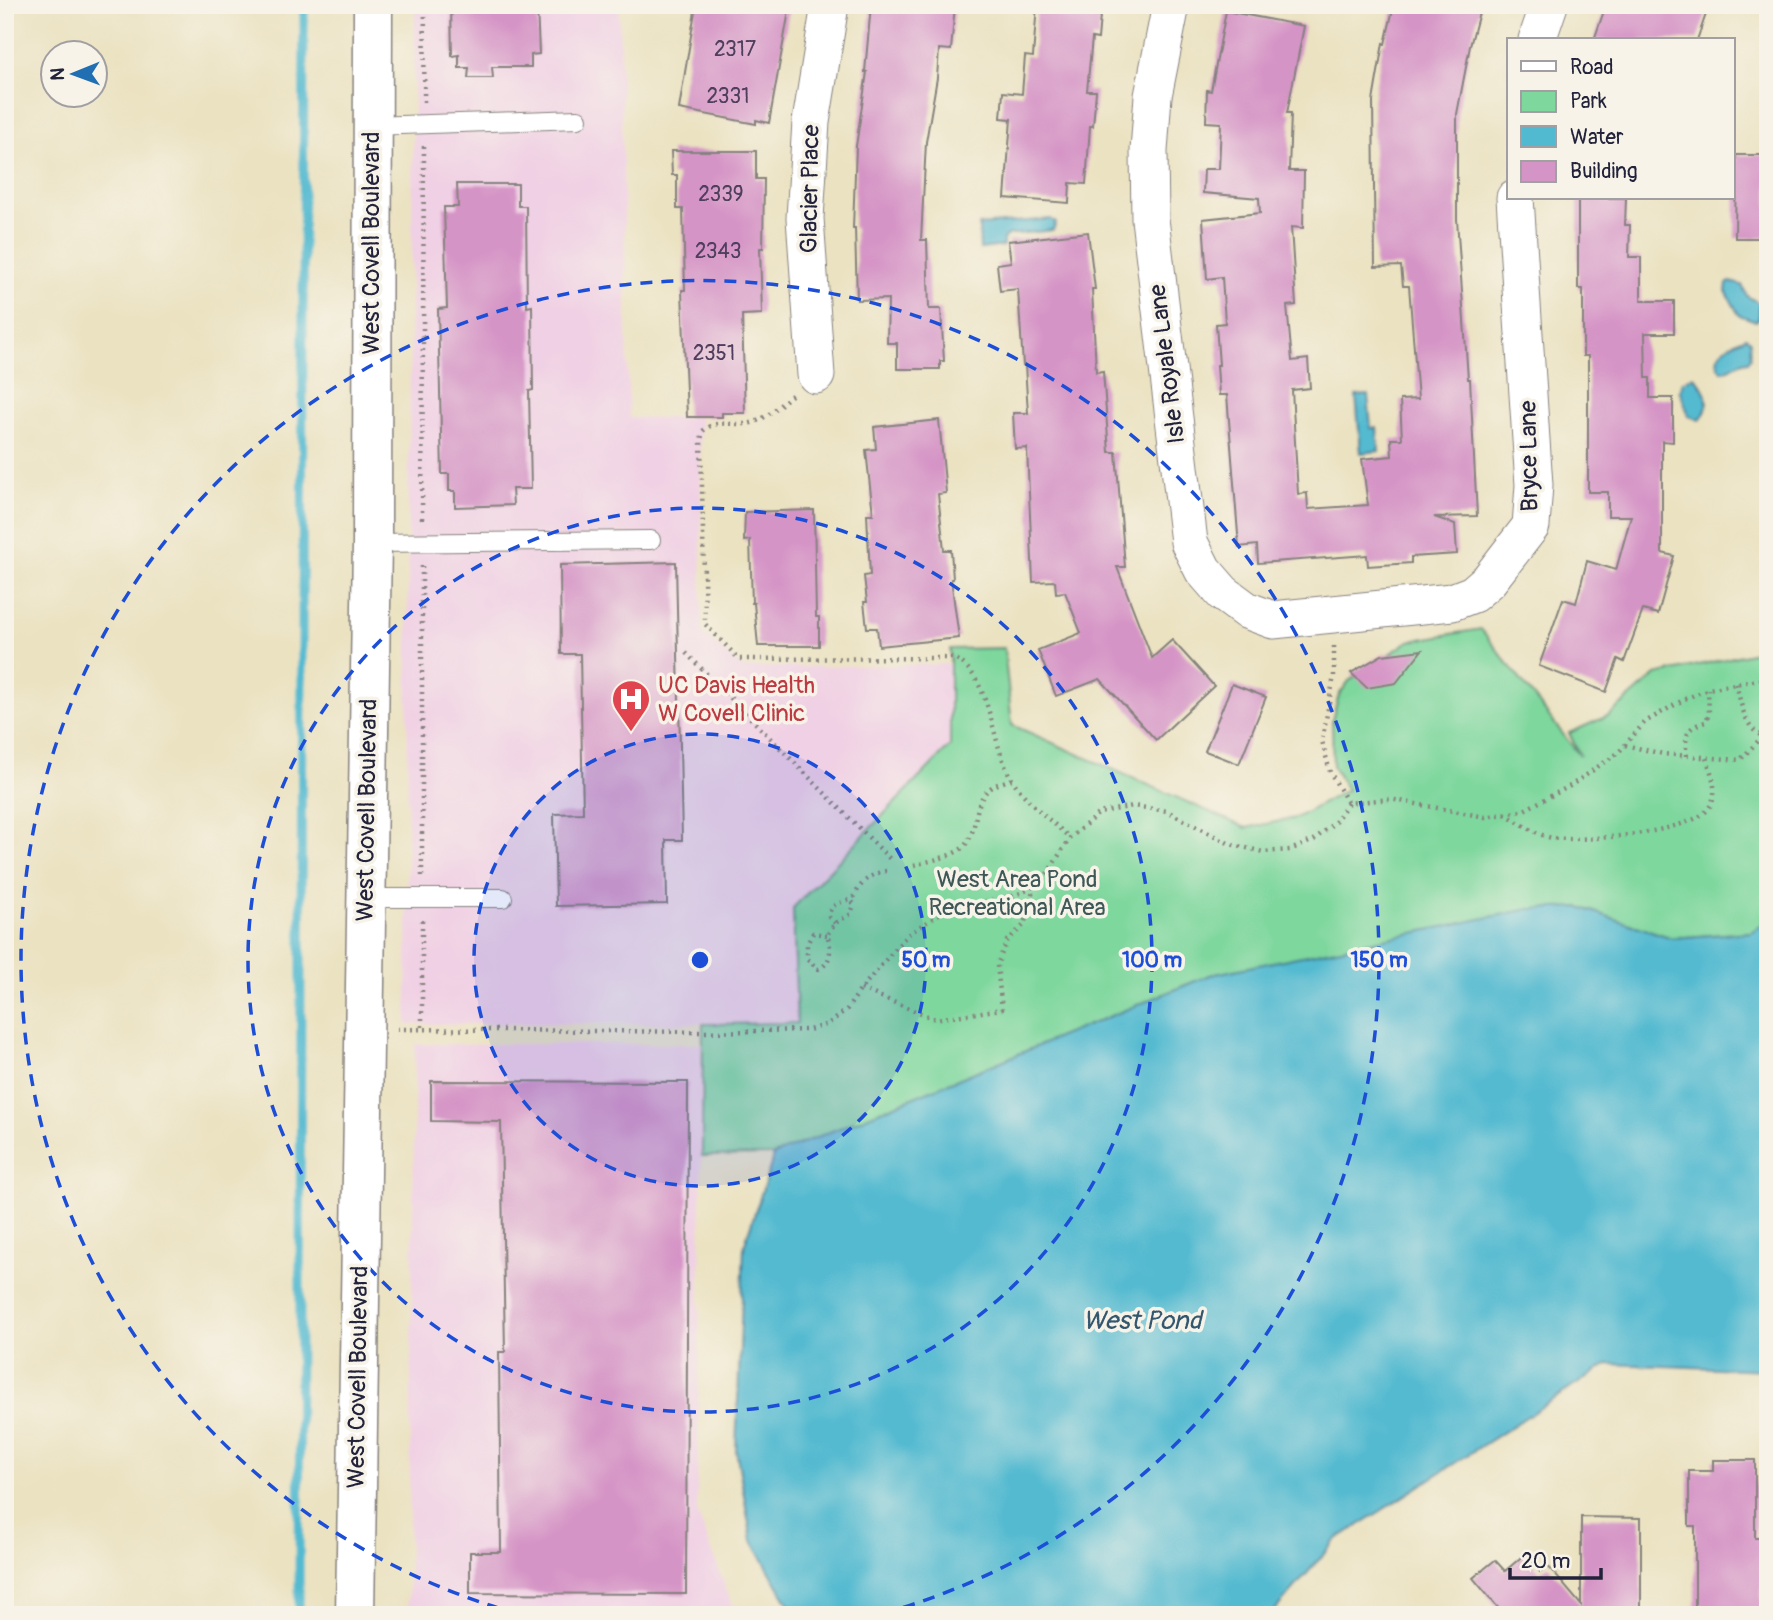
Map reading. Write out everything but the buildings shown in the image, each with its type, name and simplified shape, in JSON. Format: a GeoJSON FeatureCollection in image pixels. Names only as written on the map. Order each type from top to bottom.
{"type":"FeatureCollection","features":[{"type":"Feature","properties":{"kind":"main road","name":"West Covell Boulevard"},"geometry":{"type":"LineString","coordinates":[[355,1615],[372,543],[373,5]]}},
{"type":"Feature","properties":{"kind":"street","name":"Glacier Place"},"geometry":{"type":"LineString","coordinates":[[816,375],[805,218],[811,122],[830,5]]}},
{"type":"Feature","properties":{"kind":"street","name":"Isle Royale Lane"},"geometry":{"type":"LineString","coordinates":[[1171,5],[1153,96],[1149,151],[1150,219],[1189,542],[1203,570],[1223,593],[1246,610],[1273,620],[1335,615]]}},
{"type":"Feature","properties":{"kind":"street"},"geometry":{"type":"LineString","coordinates":[[1538,38],[1549,5]]}},
{"type":"Feature","properties":{"kind":"street","name":"Bryce Lane"},"geometry":{"type":"LineString","coordinates":[[1335,615],[1452,602],[1473,594],[1489,580],[1531,526],[1534,485],[1515,200]]}},
{"type":"Feature","properties":{"kind":"lane"},"geometry":{"type":"LineString","coordinates":[[371,126],[578,119]]}},
{"type":"Feature","properties":{"kind":"lane"},"geometry":{"type":"LineString","coordinates":[[372,543],[651,540]]}},
{"type":"Feature","properties":{"kind":"lane"},"geometry":{"type":"LineString","coordinates":[[366,898],[503,898]]}},
{"type":"Feature","properties":{"kind":"path"},"geometry":{"type":"LineString","coordinates":[[816,375],[763,418],[749,424],[715,424],[703,431],[705,624],[739,659],[954,658],[965,663],[977,681],[997,747],[1013,779],[1030,802],[1070,838]]}},
{"type":"Feature","properties":{"kind":"path"},"geometry":{"type":"LineString","coordinates":[[1335,615],[1334,676],[1322,741],[1330,772],[1348,803]]}},
{"type":"Feature","properties":{"kind":"path"},"geometry":{"type":"LineString","coordinates":[[686,653],[890,859]]}},
{"type":"Feature","properties":{"kind":"path"},"geometry":{"type":"LineString","coordinates":[[1348,803],[1390,799],[1485,817],[1522,811],[1570,786],[1618,753],[1646,722],[1685,699],[1708,689],[1768,678]]}},
{"type":"Feature","properties":{"kind":"path"},"geometry":{"type":"LineString","coordinates":[[1625,745],[1663,754],[1740,760],[1765,738],[1745,719],[1736,684]]}},
{"type":"Feature","properties":{"kind":"path"},"geometry":{"type":"LineString","coordinates":[[1686,756],[1686,735],[1694,725],[1706,722],[1709,713],[1708,689]]}},
{"type":"Feature","properties":{"kind":"path"},"geometry":{"type":"LineString","coordinates":[[1504,814],[1552,838],[1621,836],[1688,823],[1708,810],[1712,801],[1715,782],[1706,758]]}},
{"type":"Feature","properties":{"kind":"path"},"geometry":{"type":"LineString","coordinates":[[914,865],[959,850],[967,843],[983,795],[993,786],[1013,779]]}},
{"type":"Feature","properties":{"kind":"path"},"geometry":{"type":"LineString","coordinates":[[363,1030],[809,1030],[828,1024],[847,1009],[907,935],[942,912],[1013,895],[1034,885],[1047,874],[1070,838],[1099,813],[1133,806],[1167,811],[1230,844],[1263,852],[1290,850],[1314,840],[1335,822],[1348,803]]}},
{"type":"Feature","properties":{"kind":"path"},"geometry":{"type":"LineString","coordinates":[[835,923],[829,917],[829,911],[838,902],[850,899],[862,884],[877,873],[887,871]]}},
{"type":"Feature","properties":{"kind":"path"},"geometry":{"type":"LineString","coordinates":[[861,989],[935,1019],[1002,1009],[997,965],[1007,941],[1024,925],[1034,885]]}},
{"type":"Feature","properties":{"kind":"path"},"geometry":{"type":"LineString","coordinates":[[827,935],[835,923],[851,914],[854,904],[850,899]]}},
{"type":"Feature","properties":{"kind":"path"},"geometry":{"type":"LineString","coordinates":[[813,933],[827,935],[830,944],[829,960],[825,966],[818,969],[807,959],[807,944],[813,933]]}},
{"type":"Feature","properties":{"kind":"shaded area"},"geometry":{"type":"Polygon","coordinates":[[[415,5],[619,5],[629,418],[700,418],[702,633],[742,668],[951,664],[950,746],[793,908],[797,1023],[407,1024],[408,517],[415,5]]]}},
{"type":"Feature","properties":{"kind":"shaded area"},"geometry":{"type":"Polygon","coordinates":[[[415,1044],[703,1044],[697,1512],[733,1607],[740,1615],[408,1615],[415,1044]]]}},
{"type":"Feature","properties":{"kind":"green space","name":"West Area Pond Recreational Area"},"geometry":{"type":"Polygon","coordinates":[[[1481,629],[1580,756],[1569,733],[1610,715],[1656,675],[1768,649],[1768,921],[1751,932],[1672,938],[1579,907],[1210,975],[774,1155],[702,1156],[703,1024],[797,1023],[793,908],[950,746],[950,649],[1004,648],[1012,725],[1246,828],[1296,818],[1347,790],[1333,767],[1332,720],[1339,695],[1349,681],[1409,641],[1481,629]]]}},
{"type":"Feature","properties":{"kind":"water"},"geometry":{"type":"Polygon","coordinates":[[[1051,219],[1056,223],[1053,230],[1007,235],[1003,239],[1003,246],[980,249],[979,225],[1051,219]]]}},
{"type":"Feature","properties":{"kind":"water"},"geometry":{"type":"Polygon","coordinates":[[[1730,282],[1742,285],[1747,296],[1759,303],[1759,318],[1756,321],[1739,315],[1726,291],[1730,282]]]}},
{"type":"Feature","properties":{"kind":"water"},"geometry":{"type":"Polygon","coordinates":[[[1746,337],[1750,340],[1751,357],[1748,361],[1722,371],[1718,365],[1719,354],[1746,337]]]}},
{"type":"Feature","properties":{"kind":"water"},"geometry":{"type":"Polygon","coordinates":[[[1693,376],[1704,391],[1707,403],[1700,420],[1689,416],[1680,391],[1682,383],[1693,376]]]}},
{"type":"Feature","properties":{"kind":"water"},"geometry":{"type":"Polygon","coordinates":[[[1368,395],[1371,428],[1377,428],[1379,451],[1361,453],[1356,396],[1368,395]]]}},
{"type":"Feature","properties":{"kind":"water","name":"West Pond"},"geometry":{"type":"Polygon","coordinates":[[[1579,907],[1672,938],[1751,932],[1768,921],[1768,1370],[1608,1364],[1336,1540],[1271,1615],[795,1615],[752,1541],[736,1450],[744,1246],[774,1155],[1210,975],[1529,909],[1579,907]]]}},
{"type":"Feature","properties":{"kind":"waterway"},"geometry":{"type":"LineString","coordinates":[[299,1615],[304,5]]}},
{"type":"Feature","properties":{"kind":"place","name":"UC Davis Health W Covell Clinic"},"geometry":{"type":"Point","coordinates":[631,733]}}]}
